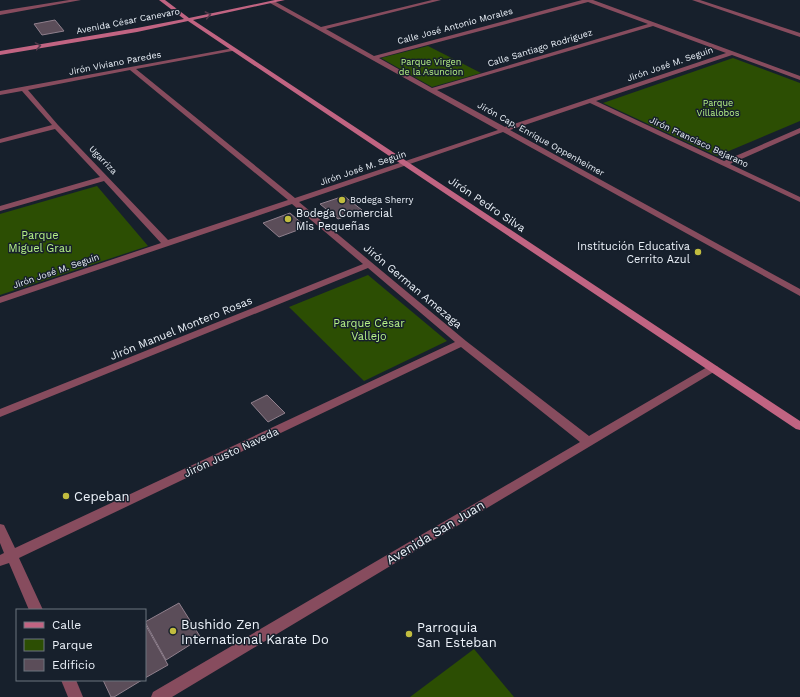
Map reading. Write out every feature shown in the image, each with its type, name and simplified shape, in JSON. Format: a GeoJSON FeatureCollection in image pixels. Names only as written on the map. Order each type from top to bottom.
{"type":"FeatureCollection","features":[{"type":"Feature","properties":{"kind":"street"},"geometry":{"type":"LineString","coordinates":[[0,12],[78,0]]}},
{"type":"Feature","properties":{"kind":"street","name":"Jirón Pedro Silva"},"geometry":{"type":"LineString","coordinates":[[162,0],[181,14],[188,16],[232,49],[800,426]]}},
{"type":"Feature","properties":{"kind":"street","name":"Avenida César Canevaro"},"geometry":{"type":"LineString","coordinates":[[0,53],[137,30],[188,16],[282,0]]}},
{"type":"Feature","properties":{"kind":"street"},"geometry":{"type":"LineString","coordinates":[[320,29],[438,0]]}},
{"type":"Feature","properties":{"kind":"street"},"geometry":{"type":"LineString","coordinates":[[588,0],[800,78]]}},
{"type":"Feature","properties":{"kind":"street","name":"Calle José Antonio Morales"},"geometry":{"type":"LineString","coordinates":[[373,58],[588,0]]}},
{"type":"Feature","properties":{"kind":"street"},"geometry":{"type":"LineString","coordinates":[[695,0],[800,35]]}},
{"type":"Feature","properties":{"kind":"street","name":"Jirón Cap. Enrique Oppenheimer"},"geometry":{"type":"LineString","coordinates":[[272,2],[800,293]]}},
{"type":"Feature","properties":{"kind":"street","name":"Avenida César Canevaro"},"geometry":{"type":"LineString","coordinates":[[174,15],[181,14]]}},
{"type":"Feature","properties":{"kind":"street","name":"Calle Santiago Rodríguez"},"geometry":{"type":"LineString","coordinates":[[432,90],[653,24]]}},
{"type":"Feature","properties":{"kind":"street","name":"Avenida César Canevaro"},"geometry":{"type":"LineString","coordinates":[[35,40],[93,31]]}},
{"type":"Feature","properties":{"kind":"street","name":"Jirón Viviano Paredes"},"geometry":{"type":"LineString","coordinates":[[0,93],[232,49]]}},
{"type":"Feature","properties":{"kind":"street","name":"Jirón José M. Seguín"},"geometry":{"type":"LineString","coordinates":[[0,300],[295,202],[732,53]]}},
{"type":"Feature","properties":{"kind":"street","name":"Jirón German Amezaga"},"geometry":{"type":"LineString","coordinates":[[132,69],[295,202],[462,343],[588,442]]}},
{"type":"Feature","properties":{"kind":"street","name":"Ugarriza"},"geometry":{"type":"LineString","coordinates":[[24,89],[56,126],[167,244]]}},
{"type":"Feature","properties":{"kind":"street","name":"Jirón Francisco Bejarano"},"geometry":{"type":"LineString","coordinates":[[590,101],[800,200]]}},
{"type":"Feature","properties":{"kind":"street"},"geometry":{"type":"LineString","coordinates":[[0,141],[56,126]]}},
{"type":"Feature","properties":{"kind":"street"},"geometry":{"type":"LineString","coordinates":[[723,164],[800,130]]}},
{"type":"Feature","properties":{"kind":"street"},"geometry":{"type":"LineString","coordinates":[[0,209],[106,178]]}},
{"type":"Feature","properties":{"kind":"street","name":"Jirón Manuel Montero Rosas"},"geometry":{"type":"LineString","coordinates":[[0,413],[370,265]]}},
{"type":"Feature","properties":{"kind":"street","name":"Jirón Justo Naveda"},"geometry":{"type":"LineString","coordinates":[[6,558],[462,343]]}},
{"type":"Feature","properties":{"kind":"street","name":"Avenida San Juan"},"geometry":{"type":"LineString","coordinates":[[158,697],[713,368]]}},
{"type":"Feature","properties":{"kind":"street"},"geometry":{"type":"LineString","coordinates":[[0,529],[6,558],[35,609]]}},
{"type":"Feature","properties":{"kind":"street"},"geometry":{"type":"LineString","coordinates":[[68,681],[76,697]]}},
{"type":"Feature","properties":{"kind":"green space","name":"Parque Virgen de la Asuncion"},"geometry":{"type":"Polygon","coordinates":[[[428,46],[481,73],[432,87],[381,58],[428,46]]]}},
{"type":"Feature","properties":{"kind":"green space","name":"Parque Villalobos"},"geometry":{"type":"Polygon","coordinates":[[[733,58],[800,83],[800,121],[717,156],[603,103],[733,58]]]}},
{"type":"Feature","properties":{"kind":"green space","name":"Parque Miguel Grau"},"geometry":{"type":"Polygon","coordinates":[[[97,186],[148,246],[0,295],[0,214],[97,186]]]}},
{"type":"Feature","properties":{"kind":"green space","name":"Parque César Vallejo"},"geometry":{"type":"Polygon","coordinates":[[[368,275],[447,341],[364,381],[289,307],[368,275]]]}},
{"type":"Feature","properties":{"kind":"green space"},"geometry":{"type":"Polygon","coordinates":[[[474,649],[514,697],[410,697],[474,649]]]}},
{"type":"Feature","properties":{"kind":"building"},"geometry":{"type":"Polygon","coordinates":[[[55,20],[64,31],[42,35],[34,24],[55,20]]]}},
{"type":"Feature","properties":{"kind":"building"},"geometry":{"type":"Polygon","coordinates":[[[344,196],[362,210],[338,219],[320,204],[344,196]]]}},
{"type":"Feature","properties":{"kind":"building"},"geometry":{"type":"Polygon","coordinates":[[[290,213],[306,227],[279,237],[263,223],[290,213]]]}},
{"type":"Feature","properties":{"kind":"building"},"geometry":{"type":"Polygon","coordinates":[[[267,395],[285,413],[268,422],[251,403],[267,395]]]}},
{"type":"Feature","properties":{"kind":"building","name":"Bushido Zen International Karate Do"},"geometry":{"type":"Polygon","coordinates":[[[179,603],[201,638],[166,660],[146,621],[179,603]]]}},
{"type":"Feature","properties":{"kind":"building"},"geometry":{"type":"Polygon","coordinates":[[[146,626],[168,665],[146,677],[146,626]]]}},
{"type":"Feature","properties":{"kind":"building"},"geometry":{"type":"Polygon","coordinates":[[[103,681],[140,681],[114,697],[111,697],[103,681]]]}},
{"type":"Feature","properties":{"kind":"place","name":"Bodega Sherry"},"geometry":{"type":"Point","coordinates":[342,200]}},
{"type":"Feature","properties":{"kind":"place","name":"Bodega Comercial Mis Pequeñas"},"geometry":{"type":"Point","coordinates":[288,219]}},
{"type":"Feature","properties":{"kind":"place","name":"Institución Educativa Cerrito Azul"},"geometry":{"type":"Point","coordinates":[698,252]}},
{"type":"Feature","properties":{"kind":"place","name":"Cepeban"},"geometry":{"type":"Point","coordinates":[66,496]}},
{"type":"Feature","properties":{"kind":"place","name":"Bushido Zen International Karate Do"},"geometry":{"type":"Point","coordinates":[173,631]}},
{"type":"Feature","properties":{"kind":"place","name":"Parroquia San Esteban"},"geometry":{"type":"Point","coordinates":[409,634]}}]}
